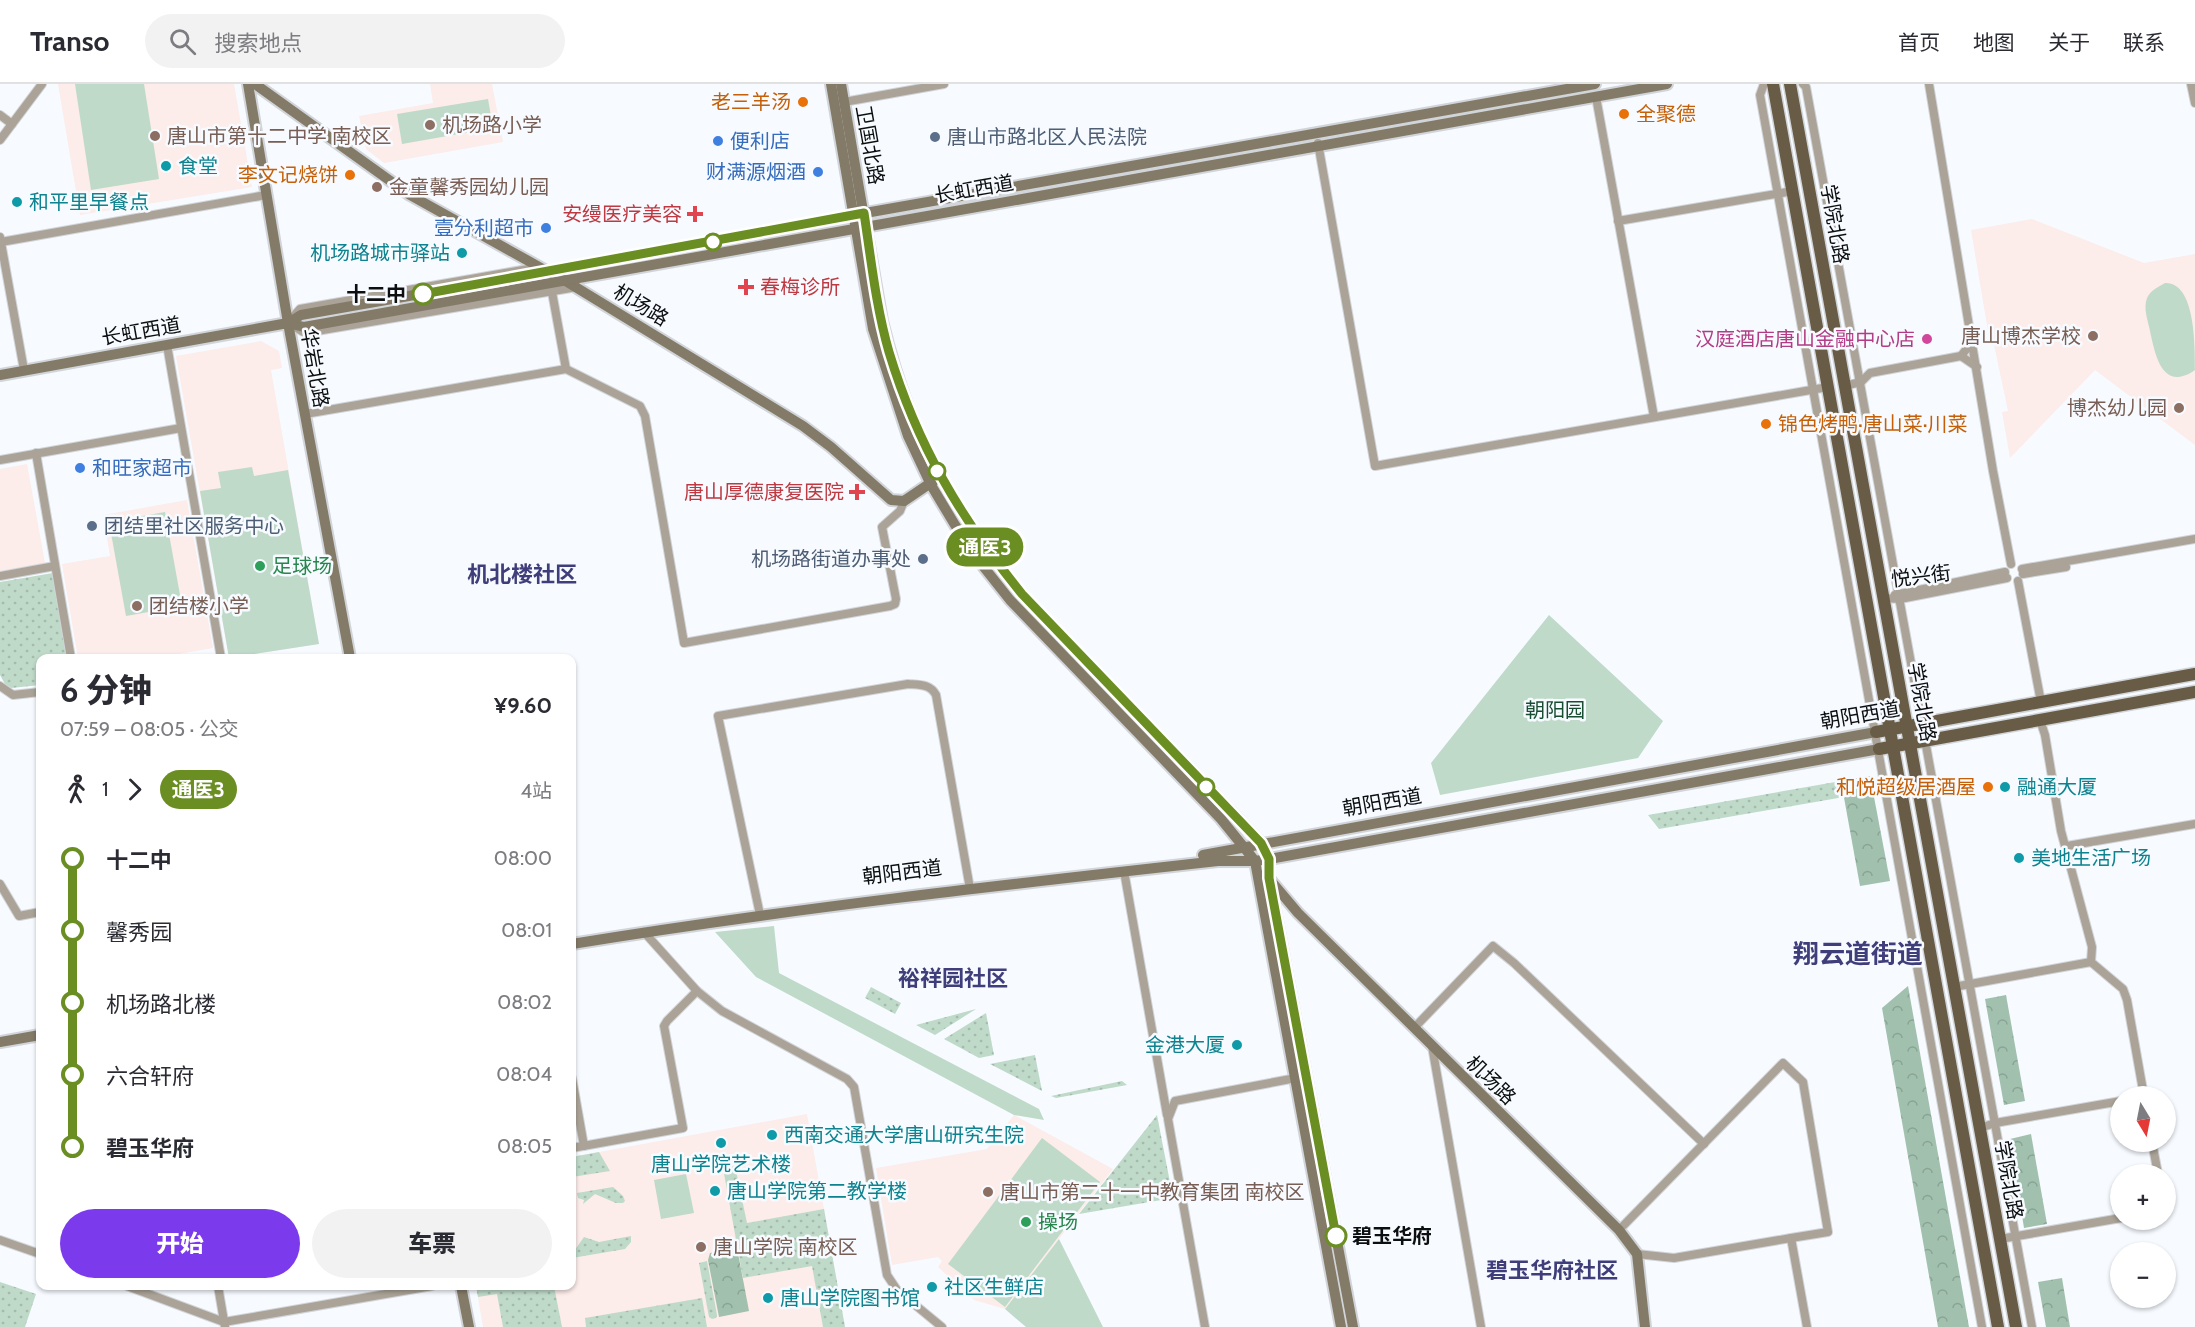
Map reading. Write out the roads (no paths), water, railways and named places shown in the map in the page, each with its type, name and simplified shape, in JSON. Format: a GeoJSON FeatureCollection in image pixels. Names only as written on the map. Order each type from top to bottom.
{"type":"FeatureCollection","features":[{"type":"Feature","properties":{"kind":"main road","name":"华岩北路"},"geometry":{"type":"LineString","coordinates":[[248,84],[288,322],[349,654]]}},
{"type":"Feature","properties":{"kind":"main road","name":"机场路"},"geometry":{"type":"LineString","coordinates":[[255,84],[410,195],[567,281],[803,426],[831,447],[891,500],[904,501]]}},
{"type":"Feature","properties":{"kind":"main road","name":"卫国北路"},"geometry":{"type":"LineString","coordinates":[[831,84],[859,214]]}},
{"type":"Feature","properties":{"kind":"main road","name":"卫国北路"},"geometry":{"type":"LineString","coordinates":[[841,84],[873,329],[908,436],[931,484],[979,561],[1010,600],[1221,819],[1255,861],[1341,1327]]}},
{"type":"Feature","properties":{"kind":"main road","name":"长虹西道"},"geometry":{"type":"LineString","coordinates":[[0,375],[288,322],[301,315],[543,269],[1595,84]]}},
{"type":"Feature","properties":{"kind":"main road","name":"长虹西道"},"geometry":{"type":"LineString","coordinates":[[288,322],[304,327],[1666,84]]}},
{"type":"Feature","properties":{"kind":"main road","name":"学院北路"},"geometry":{"type":"LineString","coordinates":[[1773,84],[1886,705],[1882,731],[1892,747],[1998,1327]]}},
{"type":"Feature","properties":{"kind":"main road","name":"学院北路"},"geometry":{"type":"LineString","coordinates":[[1790,84],[2016,1327]]}},
{"type":"Feature","properties":{"kind":"main road","name":"卫国北路"},"geometry":{"type":"LineString","coordinates":[[861,228],[889,352],[916,426],[939,476],[991,556],[1022,594],[1261,843],[1269,859],[1269,878],[1353,1327]]}},
{"type":"Feature","properties":{"kind":"main road"},"geometry":{"type":"LineString","coordinates":[[1828,387],[1845,386]]}},
{"type":"Feature","properties":{"kind":"main road"},"geometry":{"type":"LineString","coordinates":[[904,501],[931,484],[939,476]]}},
{"type":"Feature","properties":{"kind":"main road","name":"朝阳西道"},"geometry":{"type":"LineString","coordinates":[[576,938],[759,910],[1215,854],[1261,843],[2195,674]]}},
{"type":"Feature","properties":{"kind":"main road","name":"朝阳西道"},"geometry":{"type":"LineString","coordinates":[[576,943],[791,911],[1124,871],[1218,861],[1269,859],[2195,692]]}},
{"type":"Feature","properties":{"kind":"main road","name":"机场路"},"geometry":{"type":"LineString","coordinates":[[1269,878],[1298,913],[1619,1230],[1637,1254]]}},
{"type":"Feature","properties":{"kind":"main road"},"geometry":{"type":"LineString","coordinates":[[0,1042],[36,1036]]}},
{"type":"Feature","properties":{"kind":"main road"},"geometry":{"type":"LineString","coordinates":[[1962,1131],[1980,1128]]}},
{"type":"Feature","properties":{"kind":"main road"},"geometry":{"type":"LineString","coordinates":[[1637,1254],[1645,1327]]}},
{"type":"Feature","properties":{"kind":"main road"},"geometry":{"type":"LineString","coordinates":[[462,1290],[469,1327]]}},
{"type":"Feature","properties":{"kind":"street"},"geometry":{"type":"LineString","coordinates":[[0,140],[42,84]]}},
{"type":"Feature","properties":{"kind":"street"},"geometry":{"type":"LineString","coordinates":[[844,102],[944,84]]}},
{"type":"Feature","properties":{"kind":"street"},"geometry":{"type":"LineString","coordinates":[[1764,84],[1760,95],[1814,389],[1882,731],[1879,749],[1982,1327]]}},
{"type":"Feature","properties":{"kind":"street"},"geometry":{"type":"LineString","coordinates":[[1803,84],[1806,87],[1861,382],[2032,1327]]}},
{"type":"Feature","properties":{"kind":"street"},"geometry":{"type":"LineString","coordinates":[[1929,84],[1994,467],[1997,470],[2039,703]]}},
{"type":"Feature","properties":{"kind":"street"},"geometry":{"type":"LineString","coordinates":[[2192,84],[2195,103]]}},
{"type":"Feature","properties":{"kind":"street"},"geometry":{"type":"LineString","coordinates":[[1596,97],[1654,417]]}},
{"type":"Feature","properties":{"kind":"street"},"geometry":{"type":"LineString","coordinates":[[0,115],[12,124]]}},
{"type":"Feature","properties":{"kind":"street"},"geometry":{"type":"LineString","coordinates":[[1316,134],[1375,465],[1828,387]]}},
{"type":"Feature","properties":{"kind":"street"},"geometry":{"type":"LineString","coordinates":[[1618,221],[1793,191]]}},
{"type":"Feature","properties":{"kind":"street"},"geometry":{"type":"LineString","coordinates":[[24,370],[1,239],[266,195]]}},
{"type":"Feature","properties":{"kind":"street"},"geometry":{"type":"LineString","coordinates":[[288,322],[305,333],[577,287]]}},
{"type":"Feature","properties":{"kind":"street"},"geometry":{"type":"LineString","coordinates":[[552,292],[566,369]]}},
{"type":"Feature","properties":{"kind":"street"},"geometry":{"type":"LineString","coordinates":[[1845,386],[1861,382],[1870,373],[1961,356],[1972,342]]}},
{"type":"Feature","properties":{"kind":"street"},"geometry":{"type":"LineString","coordinates":[[167,345],[219,654]]}},
{"type":"Feature","properties":{"kind":"street"},"geometry":{"type":"LineString","coordinates":[[1961,356],[1977,367]]}},
{"type":"Feature","properties":{"kind":"street"},"geometry":{"type":"LineString","coordinates":[[305,414],[566,369],[640,406],[645,416],[684,644],[895,604],[896,599],[882,527],[900,511],[904,501]]}},
{"type":"Feature","properties":{"kind":"street"},"geometry":{"type":"LineString","coordinates":[[0,460],[181,428]]}},
{"type":"Feature","properties":{"kind":"street"},"geometry":{"type":"LineString","coordinates":[[36,453],[70,654]]}},
{"type":"Feature","properties":{"kind":"street","name":"悦兴街"},"geometry":{"type":"LineString","coordinates":[[1884,598],[1900,597],[2015,573],[2195,542]]}},
{"type":"Feature","properties":{"kind":"street"},"geometry":{"type":"LineString","coordinates":[[0,576],[55,566]]}},
{"type":"Feature","properties":{"kind":"street"},"geometry":{"type":"LineString","coordinates":[[759,910],[718,716],[909,684],[926,686],[933,689],[936,695],[969,883]]}},
{"type":"Feature","properties":{"kind":"street"},"geometry":{"type":"LineString","coordinates":[[0,686],[13,695],[36,692]]}},
{"type":"Feature","properties":{"kind":"street"},"geometry":{"type":"LineString","coordinates":[[2040,720],[2045,735],[2061,831],[2067,846],[2092,947],[2091,962]]}},
{"type":"Feature","properties":{"kind":"street"},"geometry":{"type":"LineString","coordinates":[[2067,846],[2195,824]]}},
{"type":"Feature","properties":{"kind":"street"},"geometry":{"type":"LineString","coordinates":[[1124,871],[1205,1327]]}},
{"type":"Feature","properties":{"kind":"street"},"geometry":{"type":"LineString","coordinates":[[0,884],[19,916],[36,913]]}},
{"type":"Feature","properties":{"kind":"street"},"geometry":{"type":"LineString","coordinates":[[644,932],[697,991],[722,1011],[847,1079],[854,1087],[887,1275],[897,1290],[942,1327]]}},
{"type":"Feature","properties":{"kind":"street"},"geometry":{"type":"LineString","coordinates":[[1414,1028],[1492,946],[1514,963],[1704,1144]]}},
{"type":"Feature","properties":{"kind":"street"},"geometry":{"type":"LineString","coordinates":[[1954,987],[2091,962]]}},
{"type":"Feature","properties":{"kind":"street"},"geometry":{"type":"LineString","coordinates":[[2091,962],[2123,989],[2142,1086]]}},
{"type":"Feature","properties":{"kind":"street"},"geometry":{"type":"LineString","coordinates":[[576,1147],[683,1128],[664,1026],[697,991]]}},
{"type":"Feature","properties":{"kind":"street"},"geometry":{"type":"LineString","coordinates":[[1432,1046],[1482,1327]]}},
{"type":"Feature","properties":{"kind":"street"},"geometry":{"type":"LineString","coordinates":[[1619,1230],[1783,1063],[1801,1079],[1818,1164],[1828,1232],[1674,1258],[1637,1254]]}},
{"type":"Feature","properties":{"kind":"street"},"geometry":{"type":"LineString","coordinates":[[1168,1119],[1175,1101],[1296,1078]]}},
{"type":"Feature","properties":{"kind":"street"},"geometry":{"type":"LineString","coordinates":[[576,1101],[584,1146]]}},
{"type":"Feature","properties":{"kind":"street"},"geometry":{"type":"LineString","coordinates":[[1980,1128],[1995,1123],[2110,1103]]}},
{"type":"Feature","properties":{"kind":"street"},"geometry":{"type":"LineString","coordinates":[[1946,1135],[1962,1131]]}},
{"type":"Feature","properties":{"kind":"street"},"geometry":{"type":"LineString","coordinates":[[2000,1239],[2110,1220]]}},
{"type":"Feature","properties":{"kind":"street"},"geometry":{"type":"LineString","coordinates":[[1791,1238],[1807,1327]]}},
{"type":"Feature","properties":{"kind":"street"},"geometry":{"type":"LineString","coordinates":[[0,1240],[36,1253]]}},
{"type":"Feature","properties":{"kind":"street"},"geometry":{"type":"LineString","coordinates":[[137,1290],[225,1324],[410,1290]]}},
{"type":"Feature","properties":{"kind":"street"},"geometry":{"type":"LineString","coordinates":[[219,1290],[225,1324]]}},
{"type":"Feature","properties":{"kind":"place","name":"老三羊汤"},"geometry":{"type":"Point","coordinates":[803,102]}},
{"type":"Feature","properties":{"kind":"place","name":"全聚德"},"geometry":{"type":"Point","coordinates":[1624,114]}},
{"type":"Feature","properties":{"kind":"place","name":"机场路小学"},"geometry":{"type":"Point","coordinates":[430,125]}},
{"type":"Feature","properties":{"kind":"place","name":"唐山市第十二中学 南校区"},"geometry":{"type":"Point","coordinates":[155,136]}},
{"type":"Feature","properties":{"kind":"place","name":"唐山市路北区人民法院"},"geometry":{"type":"Point","coordinates":[935,137]}},
{"type":"Feature","properties":{"kind":"place","name":"便利店"},"geometry":{"type":"Point","coordinates":[718,141]}},
{"type":"Feature","properties":{"kind":"place","name":"食堂"},"geometry":{"type":"Point","coordinates":[166,166]}},
{"type":"Feature","properties":{"kind":"place","name":"财满源烟酒"},"geometry":{"type":"Point","coordinates":[818,172]}},
{"type":"Feature","properties":{"kind":"place","name":"李文记烧饼"},"geometry":{"type":"Point","coordinates":[350,175]}},
{"type":"Feature","properties":{"kind":"place","name":"金童馨秀园幼儿园"},"geometry":{"type":"Point","coordinates":[377,187]}},
{"type":"Feature","properties":{"kind":"place","name":"和平里早餐点"},"geometry":{"type":"Point","coordinates":[17,202]}},
{"type":"Feature","properties":{"kind":"place","name":"安缦医疗美容"},"geometry":{"type":"Point","coordinates":[695,214]}},
{"type":"Feature","properties":{"kind":"place","name":"壹分利超市"},"geometry":{"type":"Point","coordinates":[546,228]}},
{"type":"Feature","properties":{"kind":"place","name":"机场路城市驿站"},"geometry":{"type":"Point","coordinates":[462,253]}},
{"type":"Feature","properties":{"kind":"place","name":"春梅诊所"},"geometry":{"type":"Point","coordinates":[746,287]}},
{"type":"Feature","properties":{"kind":"place","name":"十二中"},"geometry":{"type":"Point","coordinates":[423,294]}},
{"type":"Feature","properties":{"kind":"place","name":"唐山博杰学校"},"geometry":{"type":"Point","coordinates":[2093,336]}},
{"type":"Feature","properties":{"kind":"place","name":"汉庭酒店唐山金融中心店"},"geometry":{"type":"Point","coordinates":[1927,339]}},
{"type":"Feature","properties":{"kind":"place","name":"博杰幼儿园"},"geometry":{"type":"Point","coordinates":[2179,408]}},
{"type":"Feature","properties":{"kind":"place","name":"锦色烤鸭·唐山菜·川菜"},"geometry":{"type":"Point","coordinates":[1766,424]}},
{"type":"Feature","properties":{"kind":"place","name":"和旺家超市"},"geometry":{"type":"Point","coordinates":[80,468]}},
{"type":"Feature","properties":{"kind":"place","name":"唐山厚德康复医院"},"geometry":{"type":"Point","coordinates":[857,492]}},
{"type":"Feature","properties":{"kind":"place","name":"团结里社区服务中心"},"geometry":{"type":"Point","coordinates":[92,526]}},
{"type":"Feature","properties":{"kind":"place","name":"机场路街道办事处"},"geometry":{"type":"Point","coordinates":[923,559]}},
{"type":"Feature","properties":{"kind":"place","name":"足球场"},"geometry":{"type":"Point","coordinates":[260,566]}},
{"type":"Feature","properties":{"kind":"place","name":"团结楼小学"},"geometry":{"type":"Point","coordinates":[137,606]}},
{"type":"Feature","properties":{"kind":"place","name":"和悦超级居酒屋"},"geometry":{"type":"Point","coordinates":[1988,787]}},
{"type":"Feature","properties":{"kind":"place","name":"融通大厦"},"geometry":{"type":"Point","coordinates":[2005,787]}},
{"type":"Feature","properties":{"kind":"place","name":"美地生活广场"},"geometry":{"type":"Point","coordinates":[2019,858]}},
{"type":"Feature","properties":{"kind":"place","name":"金港大厦"},"geometry":{"type":"Point","coordinates":[1237,1045]}},
{"type":"Feature","properties":{"kind":"place","name":"西南交通大学唐山研究生院"},"geometry":{"type":"Point","coordinates":[772,1135]}},
{"type":"Feature","properties":{"kind":"place","name":"唐山学院艺术楼"},"geometry":{"type":"Point","coordinates":[721,1143]}},
{"type":"Feature","properties":{"kind":"place","name":"唐山学院第二教学楼"},"geometry":{"type":"Point","coordinates":[715,1191]}},
{"type":"Feature","properties":{"kind":"place","name":"唐山市第二十一中教育集团 南校区"},"geometry":{"type":"Point","coordinates":[988,1192]}},
{"type":"Feature","properties":{"kind":"place","name":"操场"},"geometry":{"type":"Point","coordinates":[1026,1222]}},
{"type":"Feature","properties":{"kind":"place","name":"碧玉华府"},"geometry":{"type":"Point","coordinates":[1336,1236]}},
{"type":"Feature","properties":{"kind":"place","name":"唐山学院 南校区"},"geometry":{"type":"Point","coordinates":[701,1247]}},
{"type":"Feature","properties":{"kind":"place","name":"社区生鲜店"},"geometry":{"type":"Point","coordinates":[932,1287]}},
{"type":"Feature","properties":{"kind":"place","name":"唐山学院图书馆"},"geometry":{"type":"Point","coordinates":[768,1298]}},
{"type":"Feature","properties":{"kind":"district","name":"机北楼社区"},"geometry":{"type":"Point","coordinates":[522,574]}},
{"type":"Feature","properties":{"kind":"district","name":"翔云道街道"},"geometry":{"type":"Point","coordinates":[1858,954]}},
{"type":"Feature","properties":{"kind":"district","name":"裕祥园社区"},"geometry":{"type":"Point","coordinates":[953,978]}},
{"type":"Feature","properties":{"kind":"district","name":"碧玉华府社区"},"geometry":{"type":"Point","coordinates":[1552,1270]}},
{"type":"Feature","properties":{"kind":"park label","name":"朝阳园"},"geometry":{"type":"Point","coordinates":[1555,710]}}]}
